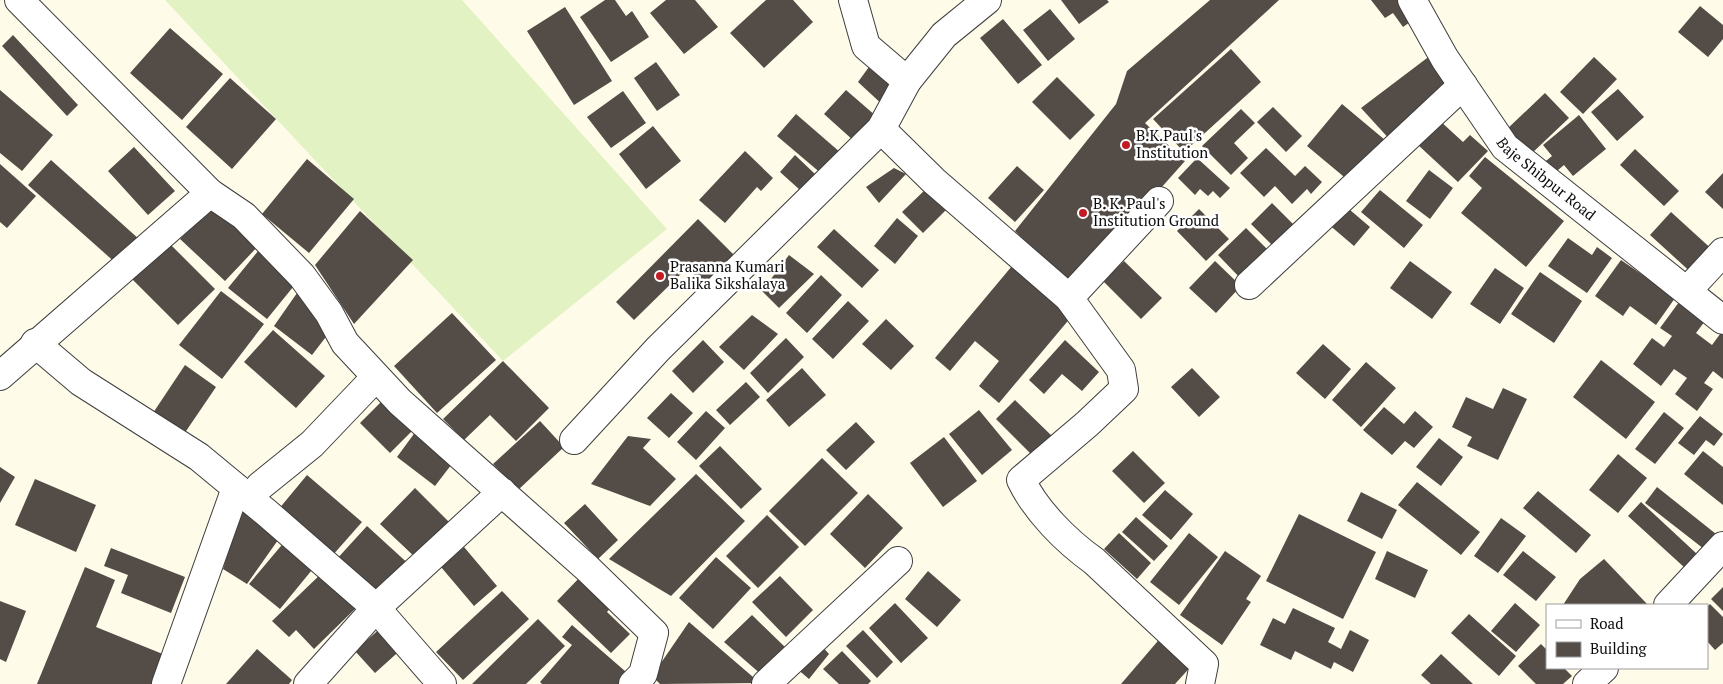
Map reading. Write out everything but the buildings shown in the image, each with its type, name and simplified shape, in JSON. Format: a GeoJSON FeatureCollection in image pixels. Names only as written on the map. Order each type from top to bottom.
{"type":"FeatureCollection","features":[{"type":"Feature","properties":{"kind":"street"},"geometry":{"type":"LineString","coordinates":[[19,0],[210,193],[244,216],[302,276],[330,312],[345,343],[400,402],[587,568],[654,633],[643,674],[633,684]]}},
{"type":"Feature","properties":{"kind":"street"},"geometry":{"type":"LineString","coordinates":[[853,0],[866,46],[907,81]]}},
{"type":"Feature","properties":{"kind":"street"},"geometry":{"type":"LineString","coordinates":[[574,440],[658,349],[881,129],[907,81],[944,34],[987,0]]}},
{"type":"Feature","properties":{"kind":"street","name":"Baje Shibpur Road"},"geometry":{"type":"LineString","coordinates":[[1412,0],[1445,58],[1506,147],[1723,320]]}},
{"type":"Feature","properties":{"kind":"street"},"geometry":{"type":"LineString","coordinates":[[1249,285],[1463,85]]}},
{"type":"Feature","properties":{"kind":"street"},"geometry":{"type":"LineString","coordinates":[[881,129],[934,181],[1069,298],[1121,370],[1124,389],[1087,424],[1021,480],[1027,493],[1078,550],[1094,561],[1204,664],[1200,684]]}},
{"type":"Feature","properties":{"kind":"street"},"geometry":{"type":"LineString","coordinates":[[2,368],[35,344],[210,193]]}},
{"type":"Feature","properties":{"kind":"street"},"geometry":{"type":"LineString","coordinates":[[1069,298],[1159,201]]}},
{"type":"Feature","properties":{"kind":"street"},"geometry":{"type":"LineString","coordinates":[[1687,291],[1723,252]]}},
{"type":"Feature","properties":{"kind":"street"},"geometry":{"type":"LineString","coordinates":[[35,344],[81,382],[248,487],[376,608],[442,684]]}},
{"type":"Feature","properties":{"kind":"street"},"geometry":{"type":"LineString","coordinates":[[166,684],[248,487],[312,444],[376,377]]}},
{"type":"Feature","properties":{"kind":"street"},"geometry":{"type":"LineString","coordinates":[[308,684],[376,608],[502,492]]}},
{"type":"Feature","properties":{"kind":"street"},"geometry":{"type":"LineString","coordinates":[[1669,604],[1723,546]]}},
{"type":"Feature","properties":{"kind":"street"},"geometry":{"type":"LineString","coordinates":[[766,684],[898,561]]}},
{"type":"Feature","properties":{"kind":"street"},"geometry":{"type":"LineString","coordinates":[[1587,684],[1603,669]]}},
{"type":"Feature","properties":{"kind":"green space"},"geometry":{"type":"Polygon","coordinates":[[[165,0],[462,0],[667,229],[503,361],[165,0]]]}},
{"type":"Feature","properties":{"kind":"place","name":"B.K.Paul's Institution"},"geometry":{"type":"Point","coordinates":[1126,145]}},
{"type":"Feature","properties":{"kind":"place","name":"B. K. Paul's Institution Ground"},"geometry":{"type":"Point","coordinates":[1083,213]}},
{"type":"Feature","properties":{"kind":"place","name":"Prasanna Kumari Balika Sikshalaya"},"geometry":{"type":"Point","coordinates":[660,276]}}]}
